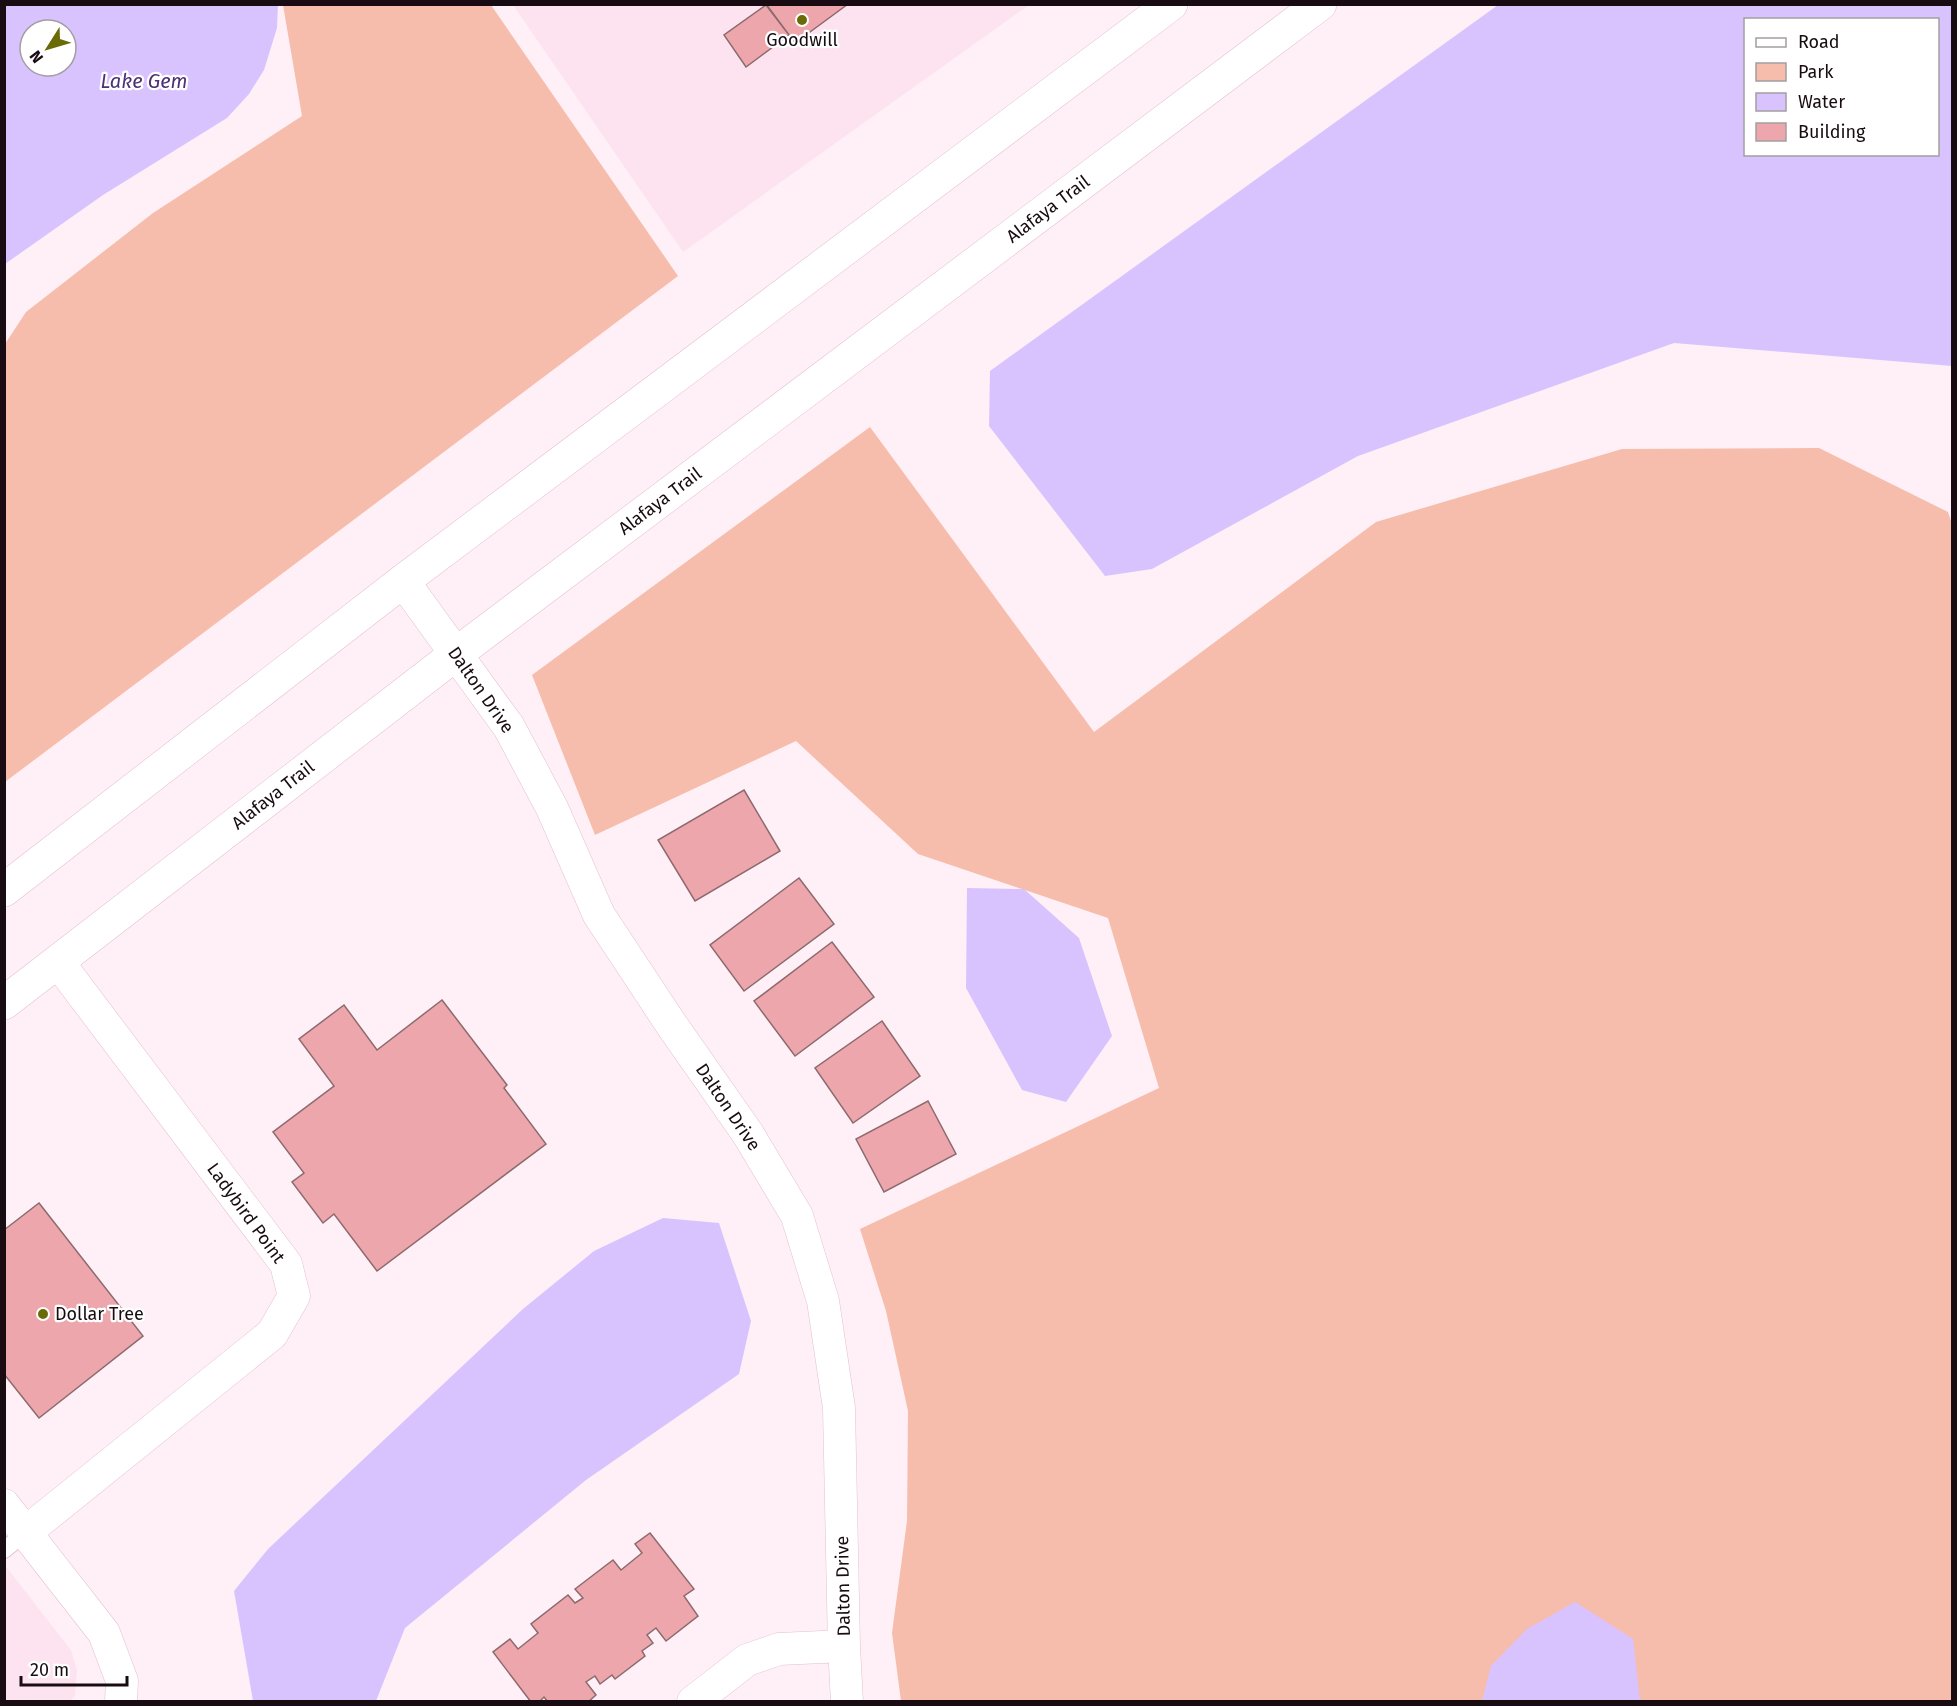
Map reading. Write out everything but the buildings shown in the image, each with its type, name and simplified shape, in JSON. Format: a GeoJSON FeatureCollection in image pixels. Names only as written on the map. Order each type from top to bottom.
{"type":"FeatureCollection","features":[{"type":"Feature","properties":{"kind":"main road"},"geometry":{"type":"LineString","coordinates":[[4,890],[403,581],[1171,4]]}},
{"type":"Feature","properties":{"kind":"main road","name":"Alafaya Trail"},"geometry":{"type":"LineString","coordinates":[[4,1003],[456,654],[1320,4]]}},
{"type":"Feature","properties":{"kind":"main road"},"geometry":{"type":"LineString","coordinates":[[4,911],[58,848]]}},
{"type":"Feature","properties":{"kind":"street","name":"Dalton Drive"},"geometry":{"type":"LineString","coordinates":[[403,581],[509,728],[552,808],[599,915],[665,1016],[748,1134],[797,1216],[823,1301],[839,1408],[847,1701]]}},
{"type":"Feature","properties":{"kind":"street","name":"Ladybird Point"},"geometry":{"type":"LineString","coordinates":[[15,1541],[272,1334],[294,1296],[286,1264],[58,962]]}},
{"type":"Feature","properties":{"kind":"street"},"geometry":{"type":"LineString","coordinates":[[4,1505],[15,1541],[104,1633],[122,1681],[121,1701]]}},
{"type":"Feature","properties":{"kind":"street"},"geometry":{"type":"LineString","coordinates":[[693,1701],[747,1660],[778,1649],[844,1646]]}},
{"type":"Feature","properties":{"kind":"shaded area"},"geometry":{"type":"Polygon","coordinates":[[[513,5],[1029,5],[683,252],[513,5]]]}},
{"type":"Feature","properties":{"kind":"shaded area"},"geometry":{"type":"Polygon","coordinates":[[[4,1564],[71,1650],[77,1670],[75,1696],[70,1701],[5,1701],[4,1564]]]}},
{"type":"Feature","properties":{"kind":"green space"},"geometry":{"type":"Polygon","coordinates":[[[283,5],[491,5],[678,276],[5,782],[5,344],[26,312],[153,213],[302,116],[283,5]]]}},
{"type":"Feature","properties":{"kind":"green space"},"geometry":{"type":"Polygon","coordinates":[[[870,427],[1094,732],[1376,522],[1622,449],[1819,448],[1948,512],[1952,524],[1952,1701],[901,1701],[892,1633],[907,1521],[908,1411],[886,1311],[860,1229],[1159,1088],[1108,918],[918,854],[796,741],[595,835],[532,675],[870,427]]]}},
{"type":"Feature","properties":{"kind":"water","name":"Lake Gem"},"geometry":{"type":"Polygon","coordinates":[[[5,4],[278,4],[277,28],[264,70],[249,94],[227,118],[103,195],[5,264],[5,4]]]}},
{"type":"Feature","properties":{"kind":"water"},"geometry":{"type":"Polygon","coordinates":[[[1498,5],[1952,5],[1952,366],[1674,343],[1358,456],[1152,569],[1105,576],[989,426],[990,371],[1498,5]]]}},
{"type":"Feature","properties":{"kind":"water"},"geometry":{"type":"Polygon","coordinates":[[[967,888],[1024,889],[1079,938],[1112,1036],[1066,1102],[1022,1090],[966,988],[967,888]]]}},
{"type":"Feature","properties":{"kind":"water"},"geometry":{"type":"Polygon","coordinates":[[[663,1218],[719,1223],[751,1321],[739,1374],[586,1480],[405,1628],[376,1701],[253,1701],[234,1591],[268,1549],[523,1309],[594,1251],[663,1218]]]}},
{"type":"Feature","properties":{"kind":"water"},"geometry":{"type":"Polygon","coordinates":[[[1575,1602],[1633,1639],[1640,1701],[1482,1701],[1491,1666],[1527,1629],[1575,1602]]]}},
{"type":"Feature","properties":{"kind":"place","name":"Goodwill"},"geometry":{"type":"Point","coordinates":[802,20]}},
{"type":"Feature","properties":{"kind":"place","name":"Dollar Tree"},"geometry":{"type":"Point","coordinates":[43,1314]}}]}
